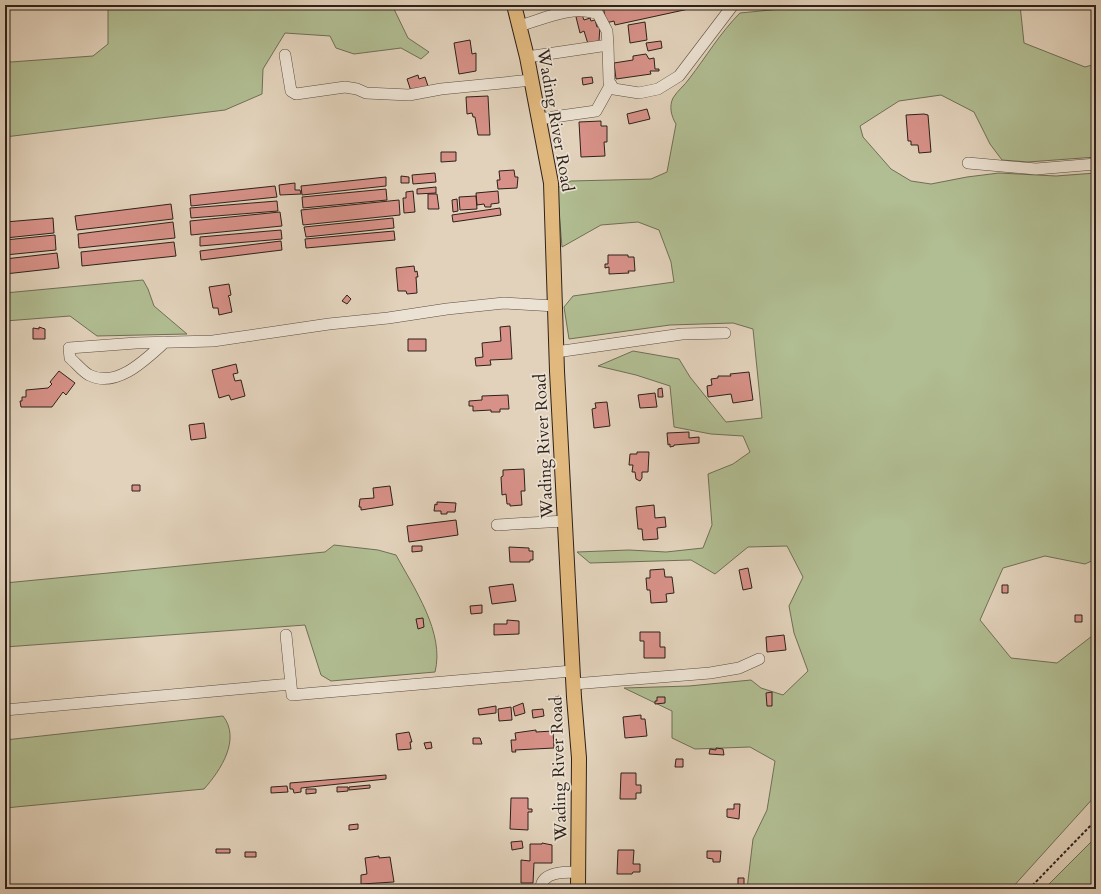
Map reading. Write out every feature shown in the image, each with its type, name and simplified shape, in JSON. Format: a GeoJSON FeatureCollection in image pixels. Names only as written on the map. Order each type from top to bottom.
{"type":"FeatureCollection","features":[{"type":"Feature","properties":{"kind":"main road","name":"Wading River Road"},"geometry":{"type":"LineString","coordinates":[[514,5],[532,80],[551,183],[556,352],[564,521],[579,758],[578,889]]}},
{"type":"Feature","properties":{"kind":"lane"},"geometry":{"type":"LineString","coordinates":[[519,26],[571,11],[588,10],[598,14],[607,31],[609,82],[614,88],[639,93],[658,89],[679,76],[733,5]]}},
{"type":"Feature","properties":{"kind":"lane"},"geometry":{"type":"LineString","coordinates":[[527,57],[608,45]]}},
{"type":"Feature","properties":{"kind":"lane"},"geometry":{"type":"LineString","coordinates":[[285,55],[291,91],[296,94],[345,87],[366,93],[409,95],[441,89],[532,80]]}},
{"type":"Feature","properties":{"kind":"lane"},"geometry":{"type":"LineString","coordinates":[[539,118],[596,111],[611,84]]}},
{"type":"Feature","properties":{"kind":"lane"},"geometry":{"type":"LineString","coordinates":[[968,162],[1036,169],[1096,164]]}},
{"type":"Feature","properties":{"kind":"lane"},"geometry":{"type":"LineString","coordinates":[[165,342],[133,370],[107,379],[89,375],[70,358],[69,348],[136,343],[165,342],[213,341],[329,324],[388,318],[447,308],[504,304],[555,306]]}},
{"type":"Feature","properties":{"kind":"lane"},"geometry":{"type":"LineString","coordinates":[[556,352],[682,334],[725,333]]}},
{"type":"Feature","properties":{"kind":"lane"},"geometry":{"type":"LineString","coordinates":[[497,525],[564,521]]}},
{"type":"Feature","properties":{"kind":"lane"},"geometry":{"type":"LineString","coordinates":[[286,635],[292,696],[573,678],[710,673],[739,668],[759,659]]}},
{"type":"Feature","properties":{"kind":"lane"},"geometry":{"type":"LineString","coordinates":[[5,710],[291,684]]}},
{"type":"Feature","properties":{"kind":"lane"},"geometry":{"type":"LineString","coordinates":[[541,889],[544,880],[551,875],[562,872],[579,872]]}},
{"type":"Feature","properties":{"kind":"path"},"geometry":{"type":"LineString","coordinates":[[1029,889],[1096,820]]}},
{"type":"Feature","properties":{"kind":"green space"},"geometry":{"type":"Polygon","coordinates":[[[108,5],[392,5],[408,38],[429,52],[421,59],[401,48],[354,54],[336,48],[330,36],[285,33],[263,69],[262,94],[225,110],[5,137],[5,57],[11,62],[93,56],[108,44],[108,5]]]}},
{"type":"Feature","properties":{"kind":"green space"},"geometry":{"type":"Polygon","coordinates":[[[822,5],[1020,5],[1024,43],[1085,67],[1096,64],[1096,157],[1028,162],[1002,160],[990,144],[974,112],[941,95],[899,101],[860,126],[863,137],[891,169],[911,181],[931,184],[999,173],[1056,176],[1096,173],[1096,559],[1085,564],[1045,556],[1003,568],[980,620],[1011,658],[1057,663],[1096,633],[1096,795],[1011,889],[747,889],[753,839],[767,810],[775,761],[750,747],[695,749],[672,738],[672,711],[624,688],[689,686],[751,680],[761,688],[783,695],[808,671],[794,633],[789,606],[803,577],[787,546],[748,547],[715,574],[691,560],[590,563],[577,552],[629,550],[666,552],[703,548],[712,525],[708,474],[733,464],[750,452],[743,436],[711,434],[674,427],[670,386],[636,375],[598,366],[633,351],[679,359],[690,377],[726,422],[762,418],[753,329],[733,323],[670,325],[569,339],[564,307],[573,296],[674,282],[671,262],[659,230],[638,222],[601,225],[562,247],[557,188],[571,181],[651,179],[667,172],[676,124],[671,111],[673,98],[740,13],[822,5]]]}},
{"type":"Feature","properties":{"kind":"green space"},"geometry":{"type":"Polygon","coordinates":[[[143,280],[154,306],[187,334],[97,336],[70,316],[5,321],[5,293],[143,280]]]}},
{"type":"Feature","properties":{"kind":"green space"},"geometry":{"type":"Polygon","coordinates":[[[334,545],[378,550],[396,555],[419,596],[432,627],[436,642],[437,657],[435,672],[331,681],[321,675],[305,625],[5,647],[5,583],[325,552],[334,545]]]}},
{"type":"Feature","properties":{"kind":"green space"},"geometry":{"type":"Polygon","coordinates":[[[223,716],[228,725],[230,734],[227,754],[217,773],[204,789],[5,808],[5,740],[223,716]]]}},
{"type":"Feature","properties":{"kind":"green space"},"geometry":{"type":"Polygon","coordinates":[[[1096,837],[1096,889],[1044,889],[1096,837]]]}},
{"type":"Feature","properties":{"kind":"building"},"geometry":{"type":"Polygon","coordinates":[[[603,5],[615,5],[615,8],[626,5],[707,5],[615,25],[614,21],[606,23],[603,5]]]}},
{"type":"Feature","properties":{"kind":"building"},"geometry":{"type":"Polygon","coordinates":[[[582,15],[584,20],[590,18],[591,21],[595,20],[597,27],[600,26],[599,41],[588,44],[584,31],[580,33],[576,17],[582,15]]]}},
{"type":"Feature","properties":{"kind":"building"},"geometry":{"type":"Polygon","coordinates":[[[645,22],[647,40],[630,43],[628,25],[645,22]]]}},
{"type":"Feature","properties":{"kind":"building"},"geometry":{"type":"Polygon","coordinates":[[[470,40],[472,54],[476,53],[476,71],[459,74],[454,43],[470,40]]]}},
{"type":"Feature","properties":{"kind":"building"},"geometry":{"type":"Polygon","coordinates":[[[661,41],[662,48],[648,51],[646,43],[661,41]]]}},
{"type":"Feature","properties":{"kind":"building"},"geometry":{"type":"Polygon","coordinates":[[[646,54],[649,59],[654,58],[655,69],[659,69],[659,71],[650,71],[651,74],[616,79],[614,63],[633,60],[633,56],[646,54]]]}},
{"type":"Feature","properties":{"kind":"building"},"geometry":{"type":"Polygon","coordinates":[[[418,75],[419,79],[425,77],[429,89],[412,94],[407,79],[418,75]]]}},
{"type":"Feature","properties":{"kind":"building"},"geometry":{"type":"Polygon","coordinates":[[[592,77],[593,83],[583,85],[582,78],[592,77]]]}},
{"type":"Feature","properties":{"kind":"building"},"geometry":{"type":"Polygon","coordinates":[[[488,96],[490,135],[478,135],[475,117],[473,117],[472,113],[467,114],[466,97],[488,96]]]}},
{"type":"Feature","properties":{"kind":"building"},"geometry":{"type":"Polygon","coordinates":[[[647,109],[650,119],[629,124],[627,114],[647,109]]]}},
{"type":"Feature","properties":{"kind":"building"},"geometry":{"type":"Polygon","coordinates":[[[906,115],[928,115],[931,152],[919,153],[918,145],[911,145],[911,141],[908,141],[906,115]]]}},
{"type":"Feature","properties":{"kind":"building"},"geometry":{"type":"Polygon","coordinates":[[[601,121],[601,126],[607,126],[607,142],[604,142],[605,156],[581,157],[579,122],[601,121]]]}},
{"type":"Feature","properties":{"kind":"building"},"geometry":{"type":"Polygon","coordinates":[[[441,152],[456,152],[456,161],[441,162],[441,152]]]}},
{"type":"Feature","properties":{"kind":"building"},"geometry":{"type":"Polygon","coordinates":[[[514,170],[515,177],[518,177],[517,188],[498,189],[497,180],[500,180],[499,171],[514,170]]]}},
{"type":"Feature","properties":{"kind":"building"},"geometry":{"type":"Polygon","coordinates":[[[435,173],[436,182],[413,184],[412,175],[435,173]]]}},
{"type":"Feature","properties":{"kind":"building"},"geometry":{"type":"Polygon","coordinates":[[[401,176],[409,177],[409,183],[401,183],[401,176]]]}},
{"type":"Feature","properties":{"kind":"building"},"geometry":{"type":"Polygon","coordinates":[[[386,177],[386,186],[302,195],[301,186],[386,177]]]}},
{"type":"Feature","properties":{"kind":"building"},"geometry":{"type":"Polygon","coordinates":[[[295,183],[295,190],[300,190],[301,194],[280,195],[279,185],[295,183]]]}},
{"type":"Feature","properties":{"kind":"building"},"geometry":{"type":"Polygon","coordinates":[[[275,186],[277,197],[191,206],[190,195],[275,186]]]}},
{"type":"Feature","properties":{"kind":"building"},"geometry":{"type":"Polygon","coordinates":[[[436,187],[436,193],[417,194],[417,189],[436,187]]]}},
{"type":"Feature","properties":{"kind":"building"},"geometry":{"type":"Polygon","coordinates":[[[386,189],[387,200],[303,208],[302,197],[386,189]]]}},
{"type":"Feature","properties":{"kind":"building"},"geometry":{"type":"Polygon","coordinates":[[[413,191],[415,212],[404,213],[403,198],[406,198],[406,192],[413,191]]]}},
{"type":"Feature","properties":{"kind":"building"},"geometry":{"type":"Polygon","coordinates":[[[498,191],[499,203],[491,204],[491,207],[485,207],[484,204],[477,205],[476,193],[498,191]]]}},
{"type":"Feature","properties":{"kind":"building"},"geometry":{"type":"Polygon","coordinates":[[[428,194],[437,194],[439,209],[428,209],[428,194]]]}},
{"type":"Feature","properties":{"kind":"building"},"geometry":{"type":"Polygon","coordinates":[[[476,196],[477,209],[460,210],[459,197],[476,196]]]}},
{"type":"Feature","properties":{"kind":"building"},"geometry":{"type":"Polygon","coordinates":[[[457,199],[458,211],[453,212],[452,200],[457,199]]]}},
{"type":"Feature","properties":{"kind":"building"},"geometry":{"type":"Polygon","coordinates":[[[399,200],[400,215],[303,225],[301,210],[399,200]]]}},
{"type":"Feature","properties":{"kind":"building"},"geometry":{"type":"Polygon","coordinates":[[[277,201],[278,211],[191,218],[190,208],[277,201]]]}},
{"type":"Feature","properties":{"kind":"building"},"geometry":{"type":"Polygon","coordinates":[[[171,204],[173,219],[77,230],[75,216],[171,204]]]}},
{"type":"Feature","properties":{"kind":"building"},"geometry":{"type":"Polygon","coordinates":[[[500,208],[501,215],[453,222],[452,215],[500,208]]]}},
{"type":"Feature","properties":{"kind":"building"},"geometry":{"type":"Polygon","coordinates":[[[280,212],[282,226],[191,235],[190,221],[280,212]]]}},
{"type":"Feature","properties":{"kind":"building"},"geometry":{"type":"Polygon","coordinates":[[[53,218],[54,233],[5,238],[5,222],[53,218]]]}},
{"type":"Feature","properties":{"kind":"building"},"geometry":{"type":"Polygon","coordinates":[[[393,218],[394,228],[306,237],[304,227],[393,218]]]}},
{"type":"Feature","properties":{"kind":"building"},"geometry":{"type":"Polygon","coordinates":[[[173,222],[175,238],[79,248],[78,234],[173,222]]]}},
{"type":"Feature","properties":{"kind":"building"},"geometry":{"type":"Polygon","coordinates":[[[281,230],[282,239],[200,246],[200,237],[281,230]]]}},
{"type":"Feature","properties":{"kind":"building"},"geometry":{"type":"Polygon","coordinates":[[[394,231],[395,240],[306,248],[305,239],[394,231]]]}},
{"type":"Feature","properties":{"kind":"building"},"geometry":{"type":"Polygon","coordinates":[[[55,235],[56,250],[5,255],[5,240],[55,235]]]}},
{"type":"Feature","properties":{"kind":"building"},"geometry":{"type":"Polygon","coordinates":[[[281,241],[282,250],[201,260],[200,251],[281,241]]]}},
{"type":"Feature","properties":{"kind":"building"},"geometry":{"type":"Polygon","coordinates":[[[174,242],[176,256],[82,266],[81,252],[174,242]]]}},
{"type":"Feature","properties":{"kind":"building"},"geometry":{"type":"Polygon","coordinates":[[[57,253],[59,268],[5,274],[5,259],[57,253]]]}},
{"type":"Feature","properties":{"kind":"building"},"geometry":{"type":"Polygon","coordinates":[[[608,255],[628,255],[628,257],[634,257],[635,271],[628,271],[629,273],[609,274],[609,267],[605,268],[605,264],[608,264],[608,255]]]}},
{"type":"Feature","properties":{"kind":"building"},"geometry":{"type":"Polygon","coordinates":[[[414,266],[418,277],[416,277],[417,293],[407,294],[406,291],[398,291],[396,268],[414,266]]]}},
{"type":"Feature","properties":{"kind":"building"},"geometry":{"type":"Polygon","coordinates":[[[229,284],[231,295],[228,296],[232,312],[219,315],[218,308],[213,308],[209,287],[229,284]]]}},
{"type":"Feature","properties":{"kind":"building"},"geometry":{"type":"Polygon","coordinates":[[[347,295],[351,299],[347,304],[342,301],[347,295]]]}},
{"type":"Feature","properties":{"kind":"building"},"geometry":{"type":"Polygon","coordinates":[[[510,326],[512,359],[490,360],[491,365],[476,366],[475,358],[483,357],[482,343],[501,341],[500,327],[510,326]]]}},
{"type":"Feature","properties":{"kind":"building"},"geometry":{"type":"Polygon","coordinates":[[[39,327],[45,329],[45,339],[33,339],[33,328],[39,329],[39,327]]]}},
{"type":"Feature","properties":{"kind":"building"},"geometry":{"type":"Polygon","coordinates":[[[408,339],[426,339],[426,351],[408,351],[408,339]]]}},
{"type":"Feature","properties":{"kind":"building"},"geometry":{"type":"Polygon","coordinates":[[[236,364],[238,373],[233,374],[235,381],[241,380],[245,396],[231,400],[229,395],[219,398],[212,370],[236,364]]]}},
{"type":"Feature","properties":{"kind":"building"},"geometry":{"type":"Polygon","coordinates":[[[59,371],[75,383],[66,395],[63,392],[52,407],[21,407],[20,401],[22,401],[22,397],[26,397],[26,390],[48,388],[52,384],[50,382],[59,371]]]}},
{"type":"Feature","properties":{"kind":"building"},"geometry":{"type":"Polygon","coordinates":[[[749,372],[753,400],[733,403],[731,394],[708,397],[707,386],[712,385],[711,379],[718,378],[718,376],[731,376],[730,374],[749,372]]]}},
{"type":"Feature","properties":{"kind":"building"},"geometry":{"type":"Polygon","coordinates":[[[662,388],[663,397],[658,397],[658,389],[662,388]]]}},
{"type":"Feature","properties":{"kind":"building"},"geometry":{"type":"Polygon","coordinates":[[[655,393],[657,407],[640,408],[638,395],[655,393]]]}},
{"type":"Feature","properties":{"kind":"building"},"geometry":{"type":"Polygon","coordinates":[[[508,395],[509,409],[500,409],[500,412],[491,412],[491,410],[473,411],[473,406],[469,406],[469,401],[482,400],[482,396],[508,395]]]}},
{"type":"Feature","properties":{"kind":"building"},"geometry":{"type":"Polygon","coordinates":[[[607,402],[610,426],[594,428],[592,409],[596,408],[595,403],[607,402]]]}},
{"type":"Feature","properties":{"kind":"building"},"geometry":{"type":"Polygon","coordinates":[[[204,423],[206,438],[191,440],[189,425],[204,423]]]}},
{"type":"Feature","properties":{"kind":"building"},"geometry":{"type":"Polygon","coordinates":[[[689,432],[689,438],[699,437],[699,443],[674,445],[670,447],[670,444],[668,445],[667,433],[689,432]]]}},
{"type":"Feature","properties":{"kind":"building"},"geometry":{"type":"Polygon","coordinates":[[[637,452],[649,452],[648,472],[642,472],[642,478],[640,481],[636,479],[635,472],[632,472],[633,465],[629,465],[630,454],[637,454],[637,452]]]}},
{"type":"Feature","properties":{"kind":"building"},"geometry":{"type":"Polygon","coordinates":[[[524,469],[525,491],[521,491],[522,505],[510,506],[510,504],[507,504],[506,494],[502,495],[501,477],[503,476],[503,470],[524,469]]]}},
{"type":"Feature","properties":{"kind":"building"},"geometry":{"type":"Polygon","coordinates":[[[132,485],[140,485],[140,491],[132,491],[132,485]]]}},
{"type":"Feature","properties":{"kind":"building"},"geometry":{"type":"Polygon","coordinates":[[[390,486],[393,505],[361,510],[361,507],[359,507],[360,499],[374,498],[373,488],[390,486]]]}},
{"type":"Feature","properties":{"kind":"building"},"geometry":{"type":"Polygon","coordinates":[[[437,502],[456,503],[455,512],[441,514],[441,511],[434,511],[435,504],[437,505],[437,502]]]}},
{"type":"Feature","properties":{"kind":"building"},"geometry":{"type":"Polygon","coordinates":[[[654,505],[655,518],[665,517],[666,527],[657,528],[658,539],[643,540],[642,529],[638,529],[636,507],[654,505]]]}},
{"type":"Feature","properties":{"kind":"building"},"geometry":{"type":"Polygon","coordinates":[[[456,520],[458,535],[409,542],[407,526],[456,520]]]}},
{"type":"Feature","properties":{"kind":"building"},"geometry":{"type":"Polygon","coordinates":[[[412,546],[422,546],[422,551],[412,552],[412,546]]]}},
{"type":"Feature","properties":{"kind":"building"},"geometry":{"type":"Polygon","coordinates":[[[509,547],[529,548],[529,551],[533,551],[533,560],[530,560],[530,562],[510,562],[509,547]]]}},
{"type":"Feature","properties":{"kind":"building"},"geometry":{"type":"Polygon","coordinates":[[[748,568],[752,588],[743,590],[739,570],[748,568]]]}},
{"type":"Feature","properties":{"kind":"building"},"geometry":{"type":"Polygon","coordinates":[[[664,569],[665,577],[672,577],[674,593],[666,594],[667,602],[651,603],[650,590],[647,590],[646,578],[650,578],[650,570],[664,569]]]}},
{"type":"Feature","properties":{"kind":"building"},"geometry":{"type":"Polygon","coordinates":[[[513,584],[516,601],[492,604],[489,587],[513,584]]]}},
{"type":"Feature","properties":{"kind":"building"},"geometry":{"type":"Polygon","coordinates":[[[1002,585],[1008,585],[1008,593],[1002,593],[1002,585]]]}},
{"type":"Feature","properties":{"kind":"building"},"geometry":{"type":"Polygon","coordinates":[[[482,605],[482,613],[471,614],[470,606],[482,605]]]}},
{"type":"Feature","properties":{"kind":"building"},"geometry":{"type":"Polygon","coordinates":[[[1075,615],[1082,615],[1082,622],[1075,622],[1075,615]]]}},
{"type":"Feature","properties":{"kind":"building"},"geometry":{"type":"Polygon","coordinates":[[[423,618],[424,627],[418,629],[416,619],[423,618]]]}},
{"type":"Feature","properties":{"kind":"building"},"geometry":{"type":"Polygon","coordinates":[[[507,620],[519,621],[519,634],[494,635],[494,624],[507,624],[507,620]]]}},
{"type":"Feature","properties":{"kind":"building"},"geometry":{"type":"Polygon","coordinates":[[[640,632],[660,632],[660,647],[665,647],[665,658],[644,658],[644,641],[640,641],[640,632]]]}},
{"type":"Feature","properties":{"kind":"building"},"geometry":{"type":"Polygon","coordinates":[[[784,635],[786,650],[767,652],[766,637],[784,635]]]}},
{"type":"Feature","properties":{"kind":"building"},"geometry":{"type":"Polygon","coordinates":[[[772,692],[772,706],[767,706],[766,693],[772,692]]]}},
{"type":"Feature","properties":{"kind":"building"},"geometry":{"type":"Polygon","coordinates":[[[560,696],[561,707],[556,707],[555,697],[560,696]]]}},
{"type":"Feature","properties":{"kind":"building"},"geometry":{"type":"Polygon","coordinates":[[[657,697],[665,697],[665,703],[655,704],[657,697]]]}},
{"type":"Feature","properties":{"kind":"building"},"geometry":{"type":"Polygon","coordinates":[[[523,703],[525,713],[515,716],[513,707],[523,703]]]}},
{"type":"Feature","properties":{"kind":"building"},"geometry":{"type":"Polygon","coordinates":[[[496,706],[496,713],[479,715],[478,709],[496,706]]]}},
{"type":"Feature","properties":{"kind":"building"},"geometry":{"type":"Polygon","coordinates":[[[511,707],[512,720],[499,721],[498,709],[511,707]]]}},
{"type":"Feature","properties":{"kind":"building"},"geometry":{"type":"Polygon","coordinates":[[[543,709],[544,716],[533,718],[532,710],[543,709]]]}},
{"type":"Feature","properties":{"kind":"building"},"geometry":{"type":"Polygon","coordinates":[[[641,715],[641,719],[645,719],[647,736],[625,738],[623,717],[641,715]]]}},
{"type":"Feature","properties":{"kind":"building"},"geometry":{"type":"Polygon","coordinates":[[[536,730],[536,732],[553,731],[554,748],[515,750],[516,752],[512,752],[511,740],[516,740],[515,733],[536,730]]]}},
{"type":"Feature","properties":{"kind":"building"},"geometry":{"type":"Polygon","coordinates":[[[409,732],[412,742],[410,742],[411,749],[398,750],[396,734],[409,732]]]}},
{"type":"Feature","properties":{"kind":"building"},"geometry":{"type":"Polygon","coordinates":[[[473,738],[480,738],[482,744],[473,744],[473,738]]]}},
{"type":"Feature","properties":{"kind":"building"},"geometry":{"type":"Polygon","coordinates":[[[431,742],[432,748],[426,749],[424,743],[431,742]]]}},
{"type":"Feature","properties":{"kind":"building"},"geometry":{"type":"Polygon","coordinates":[[[716,748],[723,749],[724,755],[709,754],[710,749],[716,750],[716,748]]]}},
{"type":"Feature","properties":{"kind":"building"},"geometry":{"type":"Polygon","coordinates":[[[676,759],[683,759],[683,767],[675,767],[676,759]]]}},
{"type":"Feature","properties":{"kind":"building"},"geometry":{"type":"Polygon","coordinates":[[[621,773],[636,773],[636,785],[641,785],[641,793],[636,793],[636,799],[620,799],[621,773]]]}},
{"type":"Feature","properties":{"kind":"building"},"geometry":{"type":"Polygon","coordinates":[[[386,775],[386,779],[301,788],[301,792],[294,793],[293,789],[290,789],[290,783],[386,775]]]}},
{"type":"Feature","properties":{"kind":"building"},"geometry":{"type":"Polygon","coordinates":[[[370,785],[370,788],[349,790],[349,787],[370,785]]]}},
{"type":"Feature","properties":{"kind":"building"},"geometry":{"type":"Polygon","coordinates":[[[287,786],[288,792],[271,793],[271,787],[287,786]]]}},
{"type":"Feature","properties":{"kind":"building"},"geometry":{"type":"Polygon","coordinates":[[[337,787],[348,787],[348,791],[337,792],[337,787]]]}},
{"type":"Feature","properties":{"kind":"building"},"geometry":{"type":"Polygon","coordinates":[[[306,789],[316,789],[316,793],[306,794],[306,789]]]}},
{"type":"Feature","properties":{"kind":"building"},"geometry":{"type":"Polygon","coordinates":[[[511,798],[528,798],[528,809],[532,809],[532,812],[528,812],[528,830],[510,829],[511,798]]]}},
{"type":"Feature","properties":{"kind":"building"},"geometry":{"type":"Polygon","coordinates":[[[734,804],[740,804],[739,819],[727,817],[727,809],[734,809],[734,804]]]}},
{"type":"Feature","properties":{"kind":"building"},"geometry":{"type":"Polygon","coordinates":[[[358,824],[358,829],[349,830],[349,825],[358,824]]]}},
{"type":"Feature","properties":{"kind":"building"},"geometry":{"type":"Polygon","coordinates":[[[522,841],[523,848],[512,850],[511,842],[522,841]]]}},
{"type":"Feature","properties":{"kind":"building"},"geometry":{"type":"Polygon","coordinates":[[[542,843],[552,845],[552,863],[534,863],[533,883],[521,883],[521,860],[530,861],[530,844],[542,843]]]}},
{"type":"Feature","properties":{"kind":"building"},"geometry":{"type":"Polygon","coordinates":[[[216,849],[230,849],[230,853],[216,853],[216,849]]]}},
{"type":"Feature","properties":{"kind":"building"},"geometry":{"type":"Polygon","coordinates":[[[618,850],[634,850],[633,864],[640,864],[640,872],[633,872],[632,874],[617,874],[618,850]]]}},
{"type":"Feature","properties":{"kind":"building"},"geometry":{"type":"Polygon","coordinates":[[[707,851],[721,851],[720,862],[713,862],[713,859],[707,858],[707,851]]]}},
{"type":"Feature","properties":{"kind":"building"},"geometry":{"type":"Polygon","coordinates":[[[245,852],[256,852],[256,857],[245,857],[245,852]]]}},
{"type":"Feature","properties":{"kind":"building"},"geometry":{"type":"Polygon","coordinates":[[[379,856],[379,858],[390,857],[394,882],[361,884],[361,875],[367,874],[365,858],[379,856]]]}},
{"type":"Feature","properties":{"kind":"building"},"geometry":{"type":"Polygon","coordinates":[[[738,878],[744,878],[744,889],[738,889],[738,878]]]}}]}
